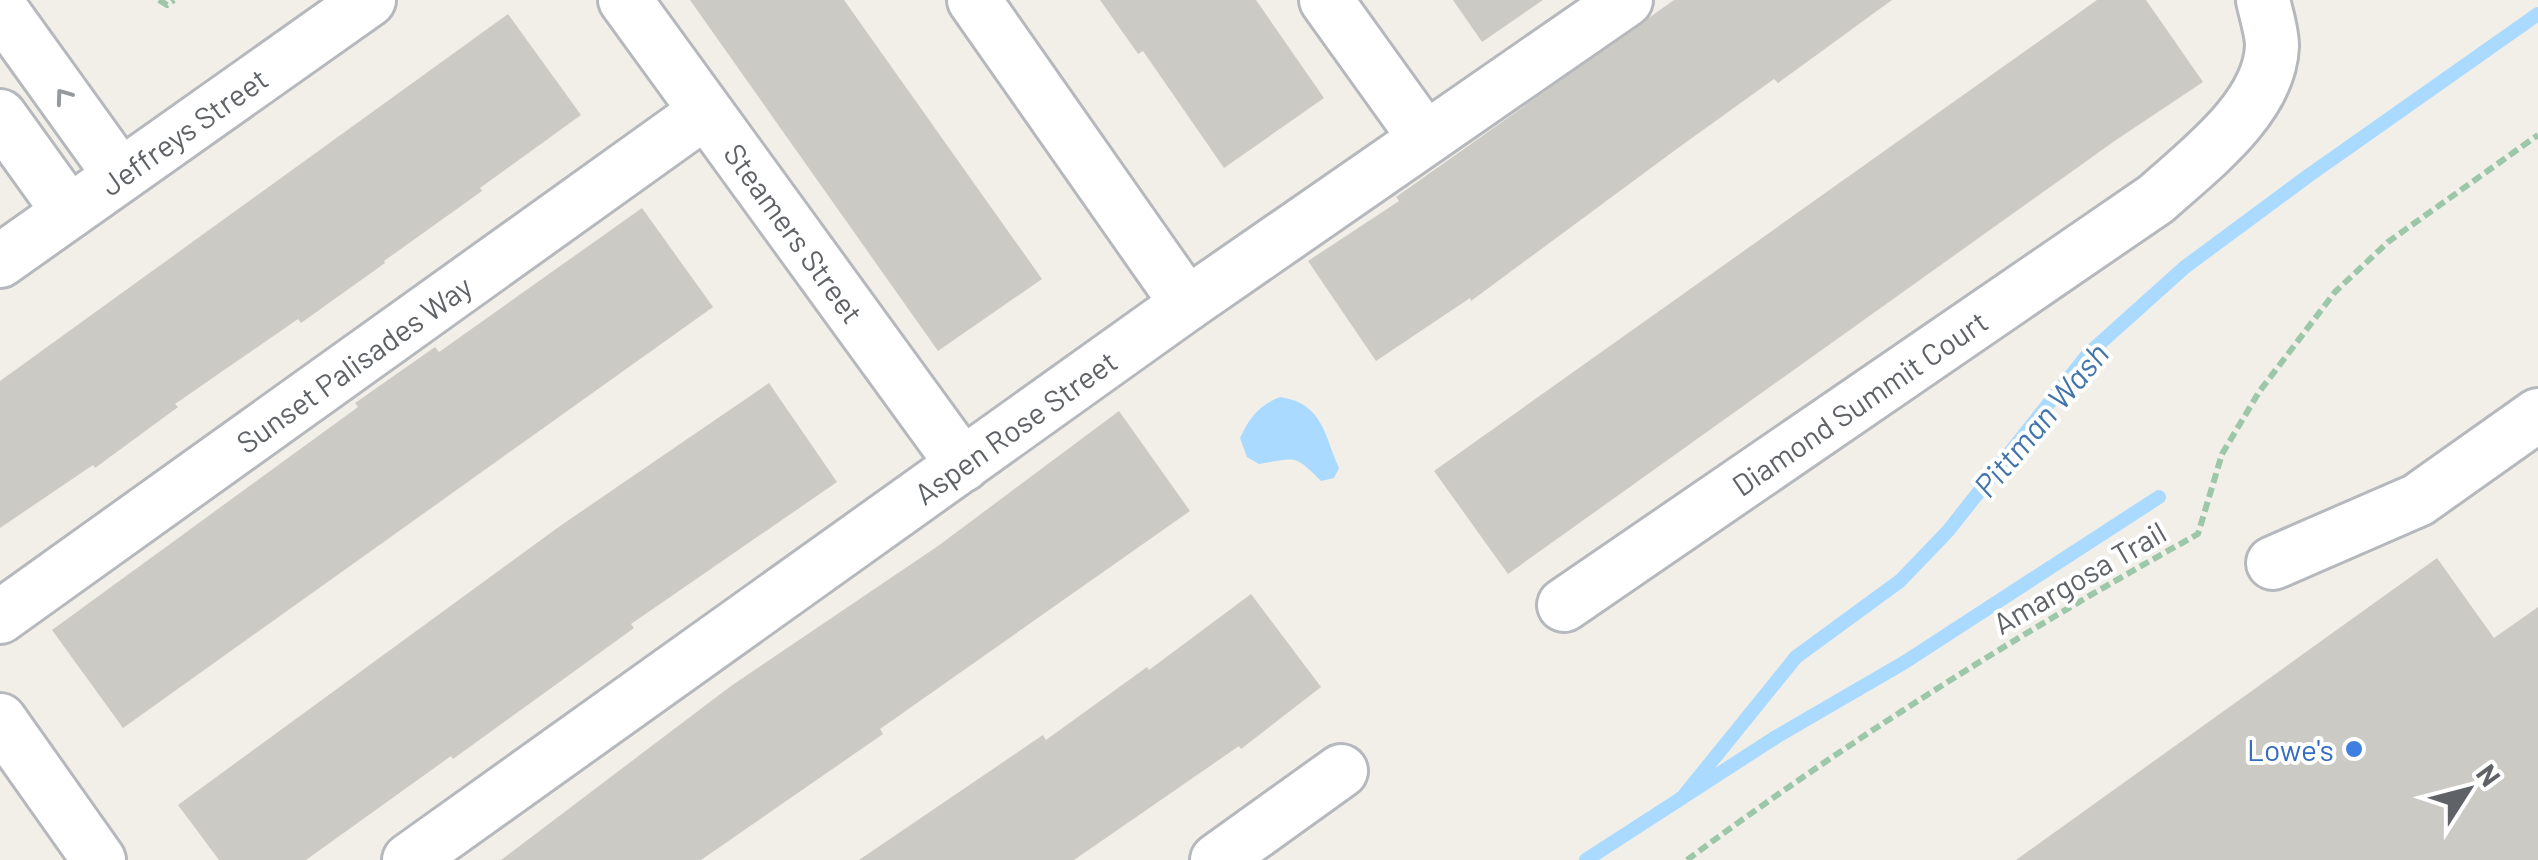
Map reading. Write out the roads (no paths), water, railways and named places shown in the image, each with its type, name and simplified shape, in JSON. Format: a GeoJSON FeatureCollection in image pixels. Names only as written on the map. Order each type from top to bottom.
{"type":"FeatureCollection","features":[{"type":"Feature","properties":{"kind":"street","name":"Jeffreys Street"},"geometry":{"type":"LineString","coordinates":[[0,261],[368,0]]}},
{"type":"Feature","properties":{"kind":"street","name":"Steamers Street"},"geometry":{"type":"LineString","coordinates":[[625,0],[962,465]]}},
{"type":"Feature","properties":{"kind":"street"},"geometry":{"type":"LineString","coordinates":[[974,0],[1187,304]]}},
{"type":"Feature","properties":{"kind":"street"},"geometry":{"type":"LineString","coordinates":[[1326,0],[1425,138]]}},
{"type":"Feature","properties":{"kind":"street","name":"Aspen Rose Street"},"geometry":{"type":"LineString","coordinates":[[409,860],[1187,304],[1626,0]]}},
{"type":"Feature","properties":{"kind":"street","name":"Diamond Summit Court"},"geometry":{"type":"LineString","coordinates":[[1564,605],[2156,199],[2223,138],[2257,98],[2272,47],[2263,0]]}},
{"type":"Feature","properties":{"kind":"street"},"geometry":{"type":"LineString","coordinates":[[0,8],[120,175]]}},
{"type":"Feature","properties":{"kind":"street","name":"Sunset Palisades Way"},"geometry":{"type":"LineString","coordinates":[[0,616],[705,112]]}},
{"type":"Feature","properties":{"kind":"street"},"geometry":{"type":"LineString","coordinates":[[0,116],[69,212]]}},
{"type":"Feature","properties":{"kind":"street"},"geometry":{"type":"LineString","coordinates":[[2273,563],[2418,500],[2538,415]]}},
{"type":"Feature","properties":{"kind":"street"},"geometry":{"type":"LineString","coordinates":[[0,720],[99,860]]}},
{"type":"Feature","properties":{"kind":"street"},"geometry":{"type":"LineString","coordinates":[[1216,860],[1341,771]]}},
{"type":"Feature","properties":{"kind":"water"},"geometry":{"type":"Polygon","coordinates":[[[1280,397],[1305,406],[1320,422],[1339,468],[1334,478],[1321,481],[1294,460],[1259,464],[1247,457],[1240,438],[1251,418],[1280,397]]]}},
{"type":"Feature","properties":{"kind":"waterway","name":"Pittman Wash"},"geometry":{"type":"LineString","coordinates":[[1682,798],[1796,657],[1900,581],[1948,531],[2088,354],[2185,267],[2538,14]]}},
{"type":"Feature","properties":{"kind":"waterway","name":"Pittman Wash"},"geometry":{"type":"LineString","coordinates":[[1586,860],[1776,737],[1905,662],[2159,497]]}},
{"type":"Feature","properties":{"kind":"place","name":"Lowe's"},"geometry":{"type":"Point","coordinates":[2354,749]}}]}
